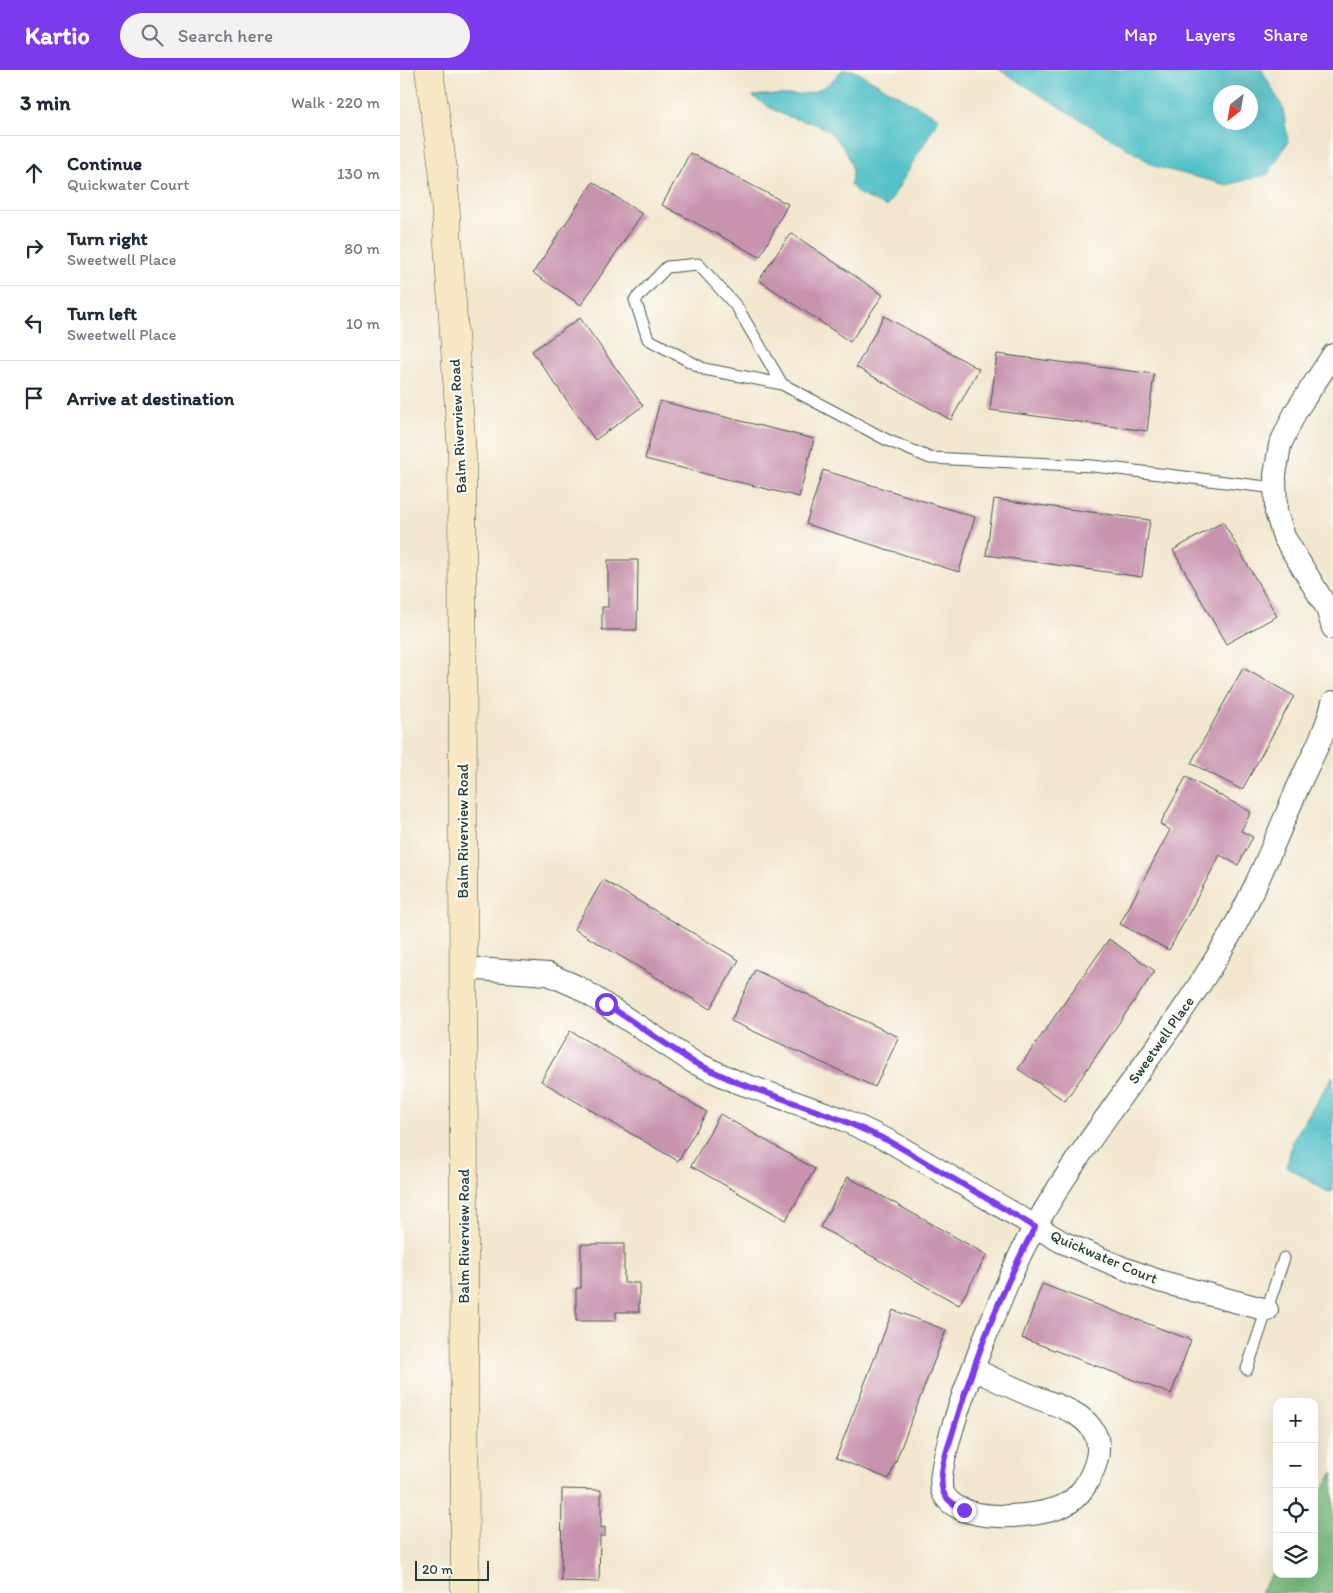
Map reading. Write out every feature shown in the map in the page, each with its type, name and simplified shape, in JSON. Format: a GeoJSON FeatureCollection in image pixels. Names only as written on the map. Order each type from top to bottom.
{"type":"FeatureCollection","features":[{"type":"Feature","properties":{"kind":"main road","name":"Balm Riverview Road"},"geometry":{"type":"LineString","coordinates":[[430,70],[443,169],[462,454],[465,1593]]}},
{"type":"Feature","properties":{"kind":"street"},"geometry":{"type":"LineString","coordinates":[[1333,356],[1296,411],[1280,445],[1276,488],[1276,512],[1284,537],[1327,608],[1333,628]]}},
{"type":"Feature","properties":{"kind":"street","name":"Sweetwell Place"},"geometry":{"type":"LineString","coordinates":[[973,1369],[1075,1413],[1093,1430],[1098,1443],[1094,1467],[1079,1493],[1064,1506],[1035,1513],[984,1515],[964,1510],[947,1499],[942,1488],[944,1464],[973,1369],[1002,1295],[1035,1227],[1074,1165],[1221,951],[1277,836],[1333,702]]}},
{"type":"Feature","properties":{"kind":"street","name":"Quickwater Court"},"geometry":{"type":"LineString","coordinates":[[463,968],[548,974],[578,987],[693,1062],[736,1082],[842,1120],[891,1142],[1070,1246],[1159,1281],[1266,1310]]}},
{"type":"Feature","properties":{"kind":"lane"},"geometry":{"type":"LineString","coordinates":[[782,384],[737,307],[698,264],[667,267],[636,300],[648,339],[704,369],[782,384],[887,440],[930,458],[1093,466],[1276,488]]}},
{"type":"Feature","properties":{"kind":"lane"},"geometry":{"type":"LineString","coordinates":[[1247,1369],[1284,1258]]}},
{"type":"Feature","properties":{"kind":"green space"},"geometry":{"type":"Polygon","coordinates":[[[1333,1472],[1333,1593],[1260,1593],[1273,1572],[1273,1578],[1318,1578],[1318,1496],[1333,1472]]]}},
{"type":"Feature","properties":{"kind":"water"},"geometry":{"type":"Polygon","coordinates":[[[842,70],[853,70],[939,118],[887,207],[859,194],[850,184],[852,167],[849,159],[840,143],[827,130],[816,124],[782,114],[752,96],[811,92],[832,81],[842,70]]]}},
{"type":"Feature","properties":{"kind":"water"},"geometry":{"type":"Polygon","coordinates":[[[1000,70],[1262,70],[1283,108],[1288,142],[1268,174],[1227,185],[1157,167],[1000,70]]]}},
{"type":"Feature","properties":{"kind":"water"},"geometry":{"type":"Polygon","coordinates":[[[1333,1076],[1333,1191],[1328,1192],[1287,1167],[1292,1141],[1333,1076]]]}},
{"type":"Feature","properties":{"kind":"building"},"geometry":{"type":"Polygon","coordinates":[[[690,153],[788,204],[760,257],[662,205],[690,153]]]}},
{"type":"Feature","properties":{"kind":"building"},"geometry":{"type":"Polygon","coordinates":[[[593,182],[642,214],[581,305],[533,273],[593,182]]]}},
{"type":"Feature","properties":{"kind":"building"},"geometry":{"type":"Polygon","coordinates":[[[791,233],[883,295],[850,342],[759,280],[791,233]]]}},
{"type":"Feature","properties":{"kind":"building"},"geometry":{"type":"Polygon","coordinates":[[[884,316],[979,369],[951,420],[856,367],[884,316]]]}},
{"type":"Feature","properties":{"kind":"building"},"geometry":{"type":"Polygon","coordinates":[[[580,318],[643,406],[595,440],[532,351],[580,318]]]}},
{"type":"Feature","properties":{"kind":"building"},"geometry":{"type":"Polygon","coordinates":[[[997,354],[1154,374],[1147,431],[990,410],[997,354]]]}},
{"type":"Feature","properties":{"kind":"building"},"geometry":{"type":"Polygon","coordinates":[[[660,401],[814,439],[799,497],[645,459],[660,401]]]}},
{"type":"Feature","properties":{"kind":"building"},"geometry":{"type":"Polygon","coordinates":[[[823,470],[975,517],[959,572],[806,524],[823,470]]]}},
{"type":"Feature","properties":{"kind":"building"},"geometry":{"type":"Polygon","coordinates":[[[994,499],[1150,520],[1142,577],[986,555],[994,499]]]}},
{"type":"Feature","properties":{"kind":"building"},"geometry":{"type":"Polygon","coordinates":[[[1223,522],[1277,616],[1226,644],[1173,550],[1223,522]]]}},
{"type":"Feature","properties":{"kind":"building"},"geometry":{"type":"Polygon","coordinates":[[[608,560],[638,560],[637,630],[602,630],[602,607],[608,607],[608,560]]]}},
{"type":"Feature","properties":{"kind":"building"},"geometry":{"type":"Polygon","coordinates":[[[1243,668],[1294,696],[1242,790],[1191,763],[1243,668]]]}},
{"type":"Feature","properties":{"kind":"building"},"geometry":{"type":"Polygon","coordinates":[[[1186,777],[1251,812],[1241,831],[1253,837],[1238,865],[1220,855],[1169,950],[1120,924],[1170,830],[1160,824],[1186,777]]]}},
{"type":"Feature","properties":{"kind":"building"},"geometry":{"type":"Polygon","coordinates":[[[603,880],[739,960],[710,1009],[574,929],[603,880]]]}},
{"type":"Feature","properties":{"kind":"building"},"geometry":{"type":"Polygon","coordinates":[[[1109,939],[1155,971],[1065,1101],[1018,1069],[1109,939]]]}},
{"type":"Feature","properties":{"kind":"building"},"geometry":{"type":"Polygon","coordinates":[[[755,970],[899,1037],[875,1087],[731,1021],[755,970]]]}},
{"type":"Feature","properties":{"kind":"building"},"geometry":{"type":"Polygon","coordinates":[[[570,1031],[707,1112],[678,1161],[541,1081],[570,1031]]]}},
{"type":"Feature","properties":{"kind":"building"},"geometry":{"type":"Polygon","coordinates":[[[720,1114],[815,1169],[786,1220],[691,1166],[720,1114]]]}},
{"type":"Feature","properties":{"kind":"building"},"geometry":{"type":"Polygon","coordinates":[[[848,1177],[987,1255],[959,1305],[820,1227],[848,1177]]]}},
{"type":"Feature","properties":{"kind":"building"},"geometry":{"type":"Polygon","coordinates":[[[581,1244],[624,1244],[624,1283],[639,1283],[639,1312],[616,1312],[616,1321],[576,1321],[576,1288],[581,1288],[581,1244]]]}},
{"type":"Feature","properties":{"kind":"building"},"geometry":{"type":"Polygon","coordinates":[[[1042,1284],[1191,1340],[1171,1394],[1022,1338],[1042,1284]]]}},
{"type":"Feature","properties":{"kind":"building"},"geometry":{"type":"Polygon","coordinates":[[[893,1310],[946,1330],[889,1479],[836,1458],[893,1310]]]}},
{"type":"Feature","properties":{"kind":"building"},"geometry":{"type":"Polygon","coordinates":[[[562,1489],[601,1490],[601,1528],[605,1527],[605,1536],[600,1536],[599,1582],[561,1581],[562,1489]]]}},
{"type":"Feature","properties":{"kind":"route"},"geometry":{"type":"LineString","coordinates":[[606,1004],[652,1037],[693,1062],[736,1082],[842,1120],[891,1142],[1035,1227],[991,1321],[964,1395],[944,1464],[942,1488],[947,1499],[964,1510]]}}]}
